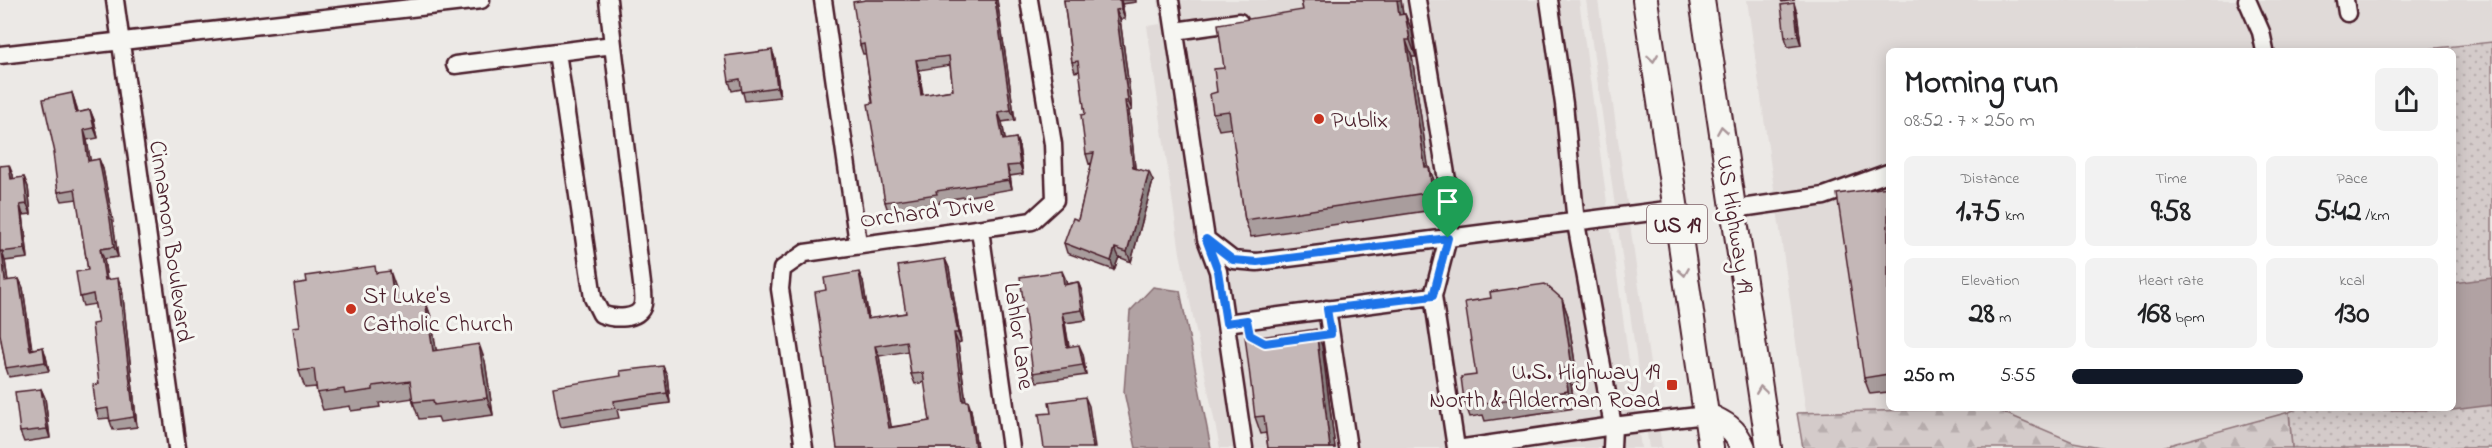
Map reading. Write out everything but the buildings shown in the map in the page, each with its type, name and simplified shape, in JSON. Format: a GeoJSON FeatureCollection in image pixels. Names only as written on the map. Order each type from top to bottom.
{"type":"FeatureCollection","features":[{"type":"Feature","properties":{"kind":"highway","name":"US 19"},"geometry":{"type":"LineString","coordinates":[[1645,0],[1711,448]]}},
{"type":"Feature","properties":{"kind":"highway","name":"US Highway 19"},"geometry":{"type":"LineString","coordinates":[[1702,0],[1770,448]]}},
{"type":"Feature","properties":{"kind":"highway"},"geometry":{"type":"LineString","coordinates":[[1706,415],[1738,434],[1743,448]]}},
{"type":"Feature","properties":{"kind":"street","name":"Cinnamon Boulevard"},"geometry":{"type":"LineString","coordinates":[[115,0],[177,448]]}},
{"type":"Feature","properties":{"kind":"street"},"geometry":{"type":"LineString","coordinates":[[0,54],[481,0]]}},
{"type":"Feature","properties":{"kind":"street"},"geometry":{"type":"LineString","coordinates":[[557,52],[593,298],[601,314],[611,318],[626,317],[638,312],[643,305],[642,284],[608,0]]}},
{"type":"Feature","properties":{"kind":"street"},"geometry":{"type":"LineString","coordinates":[[824,0],[858,243]]}},
{"type":"Feature","properties":{"kind":"street","name":"Orchard Drive"},"geometry":{"type":"LineString","coordinates":[[804,448],[780,289],[782,269],[805,253],[858,243],[980,230],[1032,220],[1055,200],[1053,144],[1029,0]]}},
{"type":"Feature","properties":{"kind":"street"},"geometry":{"type":"LineString","coordinates":[[1170,0],[1206,239],[1218,271],[1244,448]]}},
{"type":"Feature","properties":{"kind":"street"},"geometry":{"type":"LineString","coordinates":[[1418,0],[1451,215],[1448,238],[1433,296],[1456,448]]}},
{"type":"Feature","properties":{"kind":"street"},"geometry":{"type":"LineString","coordinates":[[1549,0],[1568,136],[1576,223],[1613,426],[1612,448]]}},
{"type":"Feature","properties":{"kind":"street"},"geometry":{"type":"LineString","coordinates":[[2247,0],[2254,13],[2264,48]]}},
{"type":"Feature","properties":{"kind":"street"},"geometry":{"type":"LineString","coordinates":[[1174,31],[1252,20]]}},
{"type":"Feature","properties":{"kind":"street"},"geometry":{"type":"LineString","coordinates":[[455,65],[613,45]]}},
{"type":"Feature","properties":{"kind":"street"},"geometry":{"type":"LineString","coordinates":[[1734,208],[1824,196],[1886,174]]}},
{"type":"Feature","properties":{"kind":"street"},"geometry":{"type":"LineString","coordinates":[[1218,271],[1224,262],[1233,260],[1257,262],[1675,209]]}},
{"type":"Feature","properties":{"kind":"street","name":"Lahlor Lane"},"geometry":{"type":"LineString","coordinates":[[980,230],[1011,448]]}},
{"type":"Feature","properties":{"kind":"street"},"geometry":{"type":"LineString","coordinates":[[1206,239],[1233,260]]}},
{"type":"Feature","properties":{"kind":"street"},"geometry":{"type":"LineString","coordinates":[[1226,323],[1248,328],[1327,309],[1433,296]]}},
{"type":"Feature","properties":{"kind":"street"},"geometry":{"type":"LineString","coordinates":[[1327,309],[1325,335],[1348,448]]}},
{"type":"Feature","properties":{"kind":"street"},"geometry":{"type":"LineString","coordinates":[[1464,448],[1706,415]]}},
{"type":"Feature","properties":{"kind":"shaded area"},"geometry":{"type":"Polygon","coordinates":[[[1158,0],[1579,0],[1641,448],[1220,448],[1180,253],[1147,26],[1161,24],[1158,0]]]}},
{"type":"Feature","properties":{"kind":"shaded area"},"geometry":{"type":"Polygon","coordinates":[[[1586,0],[1598,0],[1662,448],[1649,448],[1586,0]]]}},
{"type":"Feature","properties":{"kind":"shaded area"},"geometry":{"type":"Polygon","coordinates":[[[1747,0],[2492,0],[2492,42],[2437,48],[1886,48],[1886,410],[1806,412],[1747,0]]]}},
{"type":"Feature","properties":{"kind":"shaded area"},"geometry":{"type":"Polygon","coordinates":[[[2492,278],[2492,405],[2456,410],[2456,283],[2492,278]]]}},
{"type":"Feature","properties":{"kind":"shaded area"},"geometry":{"type":"Polygon","coordinates":[[[1153,287],[1180,291],[1211,448],[1136,448],[1124,392],[1130,311],[1153,287]]]}},
{"type":"Feature","properties":{"kind":"shaded area"},"geometry":{"type":"Polygon","coordinates":[[[2000,411],[2288,411],[2158,448],[2105,448],[2073,442],[2000,411]]]}},
{"type":"Feature","properties":{"kind":"green space"},"geometry":{"type":"Polygon","coordinates":[[[2492,42],[2492,448],[2292,448],[2289,412],[2291,411],[2456,411],[2456,48],[2437,48],[2492,42]]]}},
{"type":"Feature","properties":{"kind":"green space"},"geometry":{"type":"Polygon","coordinates":[[[2000,411],[2073,442],[2105,448],[1803,448],[1797,413],[2000,411]]]}},
{"type":"Feature","properties":{"kind":"green space"},"geometry":{"type":"Polygon","coordinates":[[[2289,412],[2292,448],[2158,448],[2289,412]]]}},
{"type":"Feature","properties":{"kind":"place","name":"Publix"},"geometry":{"type":"Point","coordinates":[1319,119]}},
{"type":"Feature","properties":{"kind":"place","name":"St Luke's Catholic Church"},"geometry":{"type":"Point","coordinates":[351,309]}},
{"type":"Feature","properties":{"kind":"place","name":"U.S. Highway 19 North & Alderman Road"},"geometry":{"type":"Point","coordinates":[1672,385]}},
{"type":"Feature","properties":{"kind":"route"},"geometry":{"type":"LineString","coordinates":[[1448,238],[1439,265],[1433,296],[1327,309],[1331,334],[1265,343],[1250,335],[1247,320],[1226,323],[1218,271],[1206,239],[1233,260],[1257,262],[1448,238]]}}]}
